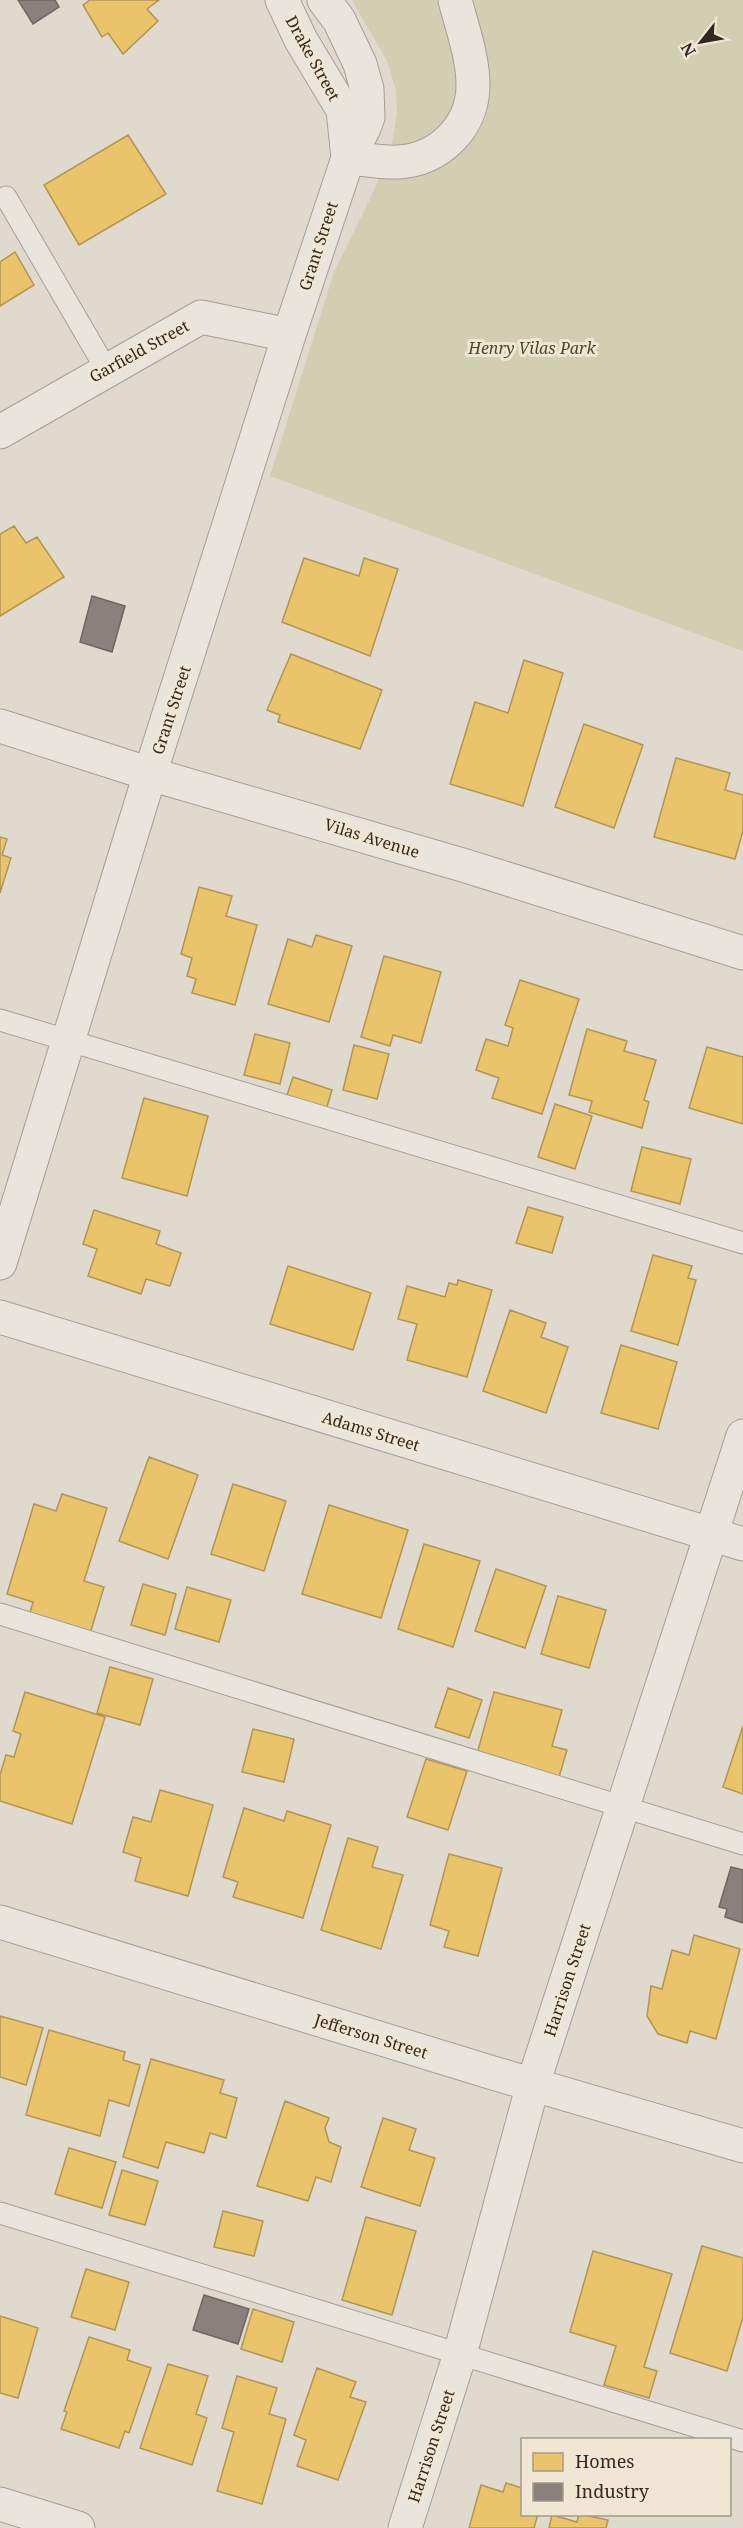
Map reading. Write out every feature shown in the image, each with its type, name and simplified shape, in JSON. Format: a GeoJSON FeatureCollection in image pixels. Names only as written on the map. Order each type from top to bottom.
{"type":"FeatureCollection","features":[{"type":"Feature","properties":{"kind":"street","name":"Drake Street"},"geometry":{"type":"LineString","coordinates":[[282,0],[301,40],[342,110],[348,158]]}},
{"type":"Feature","properties":{"kind":"street","name":"Drake Street"},"geometry":{"type":"LineString","coordinates":[[324,0],[339,20],[352,44],[365,77],[367,89],[368,117],[348,158]]}},
{"type":"Feature","properties":{"kind":"street"},"geometry":{"type":"LineString","coordinates":[[348,158],[398,162],[423,158],[437,151],[456,134],[466,116],[473,86],[466,42],[455,0]]}},
{"type":"Feature","properties":{"kind":"street","name":"Grant Street"},"geometry":{"type":"LineString","coordinates":[[0,1263],[150,774],[289,335],[348,158]]}},
{"type":"Feature","properties":{"kind":"street","name":"Garfield Street"},"geometry":{"type":"LineString","coordinates":[[0,432],[106,369],[201,317],[289,335]]}},
{"type":"Feature","properties":{"kind":"street","name":"Vilas Avenue"},"geometry":{"type":"LineString","coordinates":[[0,726],[150,774],[455,863],[743,953]]}},
{"type":"Feature","properties":{"kind":"street","name":"Adams Street"},"geometry":{"type":"LineString","coordinates":[[0,1317],[728,1540]]}},
{"type":"Feature","properties":{"kind":"street","name":"Harrison Street"},"geometry":{"type":"LineString","coordinates":[[405,2528],[460,2354],[533,2084],[622,1806],[728,1540],[743,1436]]}},
{"type":"Feature","properties":{"kind":"street","name":"Jefferson Street"},"geometry":{"type":"LineString","coordinates":[[0,1922],[743,2146]]}},
{"type":"Feature","properties":{"kind":"street"},"geometry":{"type":"LineString","coordinates":[[0,2504],[78,2528]]}},
{"type":"Feature","properties":{"kind":"lane"},"geometry":{"type":"LineString","coordinates":[[6,197],[106,369]]}},
{"type":"Feature","properties":{"kind":"lane"},"geometry":{"type":"LineString","coordinates":[[0,1020],[743,1243]]}},
{"type":"Feature","properties":{"kind":"lane"},"geometry":{"type":"LineString","coordinates":[[0,1614],[743,1844]]}},
{"type":"Feature","properties":{"kind":"lane"},"geometry":{"type":"LineString","coordinates":[[0,2213],[743,2441]]}},
{"type":"Feature","properties":{"kind":"green space","name":"Henry Vilas Park"},"geometry":{"type":"Polygon","coordinates":[[[352,0],[743,0],[743,651],[270,476],[334,272],[371,197],[391,148],[397,114],[396,90],[387,61],[352,0]]]}},
{"type":"Feature","properties":{"kind":"building: Homes"},"geometry":{"type":"Polygon","coordinates":[[[90,0],[159,0],[147,9],[158,21],[123,54],[108,33],[102,37],[83,5],[90,0]]]}},
{"type":"Feature","properties":{"kind":"building: Homes"},"geometry":{"type":"Polygon","coordinates":[[[128,135],[166,194],[79,245],[44,185],[128,135]]]}},
{"type":"Feature","properties":{"kind":"building: Homes"},"geometry":{"type":"Polygon","coordinates":[[[15,252],[34,285],[0,306],[0,262],[15,252]]]}},
{"type":"Feature","properties":{"kind":"building: Homes"},"geometry":{"type":"Polygon","coordinates":[[[14,526],[26,543],[37,537],[64,577],[0,616],[0,534],[14,526]]]}},
{"type":"Feature","properties":{"kind":"building: Homes"},"geometry":{"type":"Polygon","coordinates":[[[304,558],[359,576],[364,558],[398,569],[370,656],[282,622],[304,558]]]}},
{"type":"Feature","properties":{"kind":"building: Homes"},"geometry":{"type":"Polygon","coordinates":[[[291,654],[382,690],[360,749],[278,722],[280,715],[267,710],[291,654]]]}},
{"type":"Feature","properties":{"kind":"building: Homes"},"geometry":{"type":"Polygon","coordinates":[[[524,660],[563,673],[523,806],[450,784],[475,702],[508,713],[524,660]]]}},
{"type":"Feature","properties":{"kind":"building: Homes"},"geometry":{"type":"Polygon","coordinates":[[[584,724],[643,745],[614,828],[555,807],[584,724]]]}},
{"type":"Feature","properties":{"kind":"building: Homes"},"geometry":{"type":"Polygon","coordinates":[[[676,758],[730,773],[725,790],[743,795],[743,831],[735,859],[654,837],[676,758]]]}},
{"type":"Feature","properties":{"kind":"building: Homes"},"geometry":{"type":"Polygon","coordinates":[[[0,837],[7,839],[2,855],[11,858],[0,893],[0,837]]]}},
{"type":"Feature","properties":{"kind":"building: Homes"},"geometry":{"type":"Polygon","coordinates":[[[199,887],[232,896],[226,916],[257,925],[235,1005],[192,993],[196,979],[187,976],[192,958],[181,954],[199,887]]]}},
{"type":"Feature","properties":{"kind":"building: Homes"},"geometry":{"type":"Polygon","coordinates":[[[316,935],[352,946],[329,1022],[268,1004],[288,939],[312,947],[316,935]]]}},
{"type":"Feature","properties":{"kind":"building: Homes"},"geometry":{"type":"Polygon","coordinates":[[[384,956],[441,972],[421,1043],[393,1035],[390,1046],[361,1037],[384,956]]]}},
{"type":"Feature","properties":{"kind":"building: Homes"},"geometry":{"type":"Polygon","coordinates":[[[520,980],[579,999],[542,1114],[492,1098],[499,1078],[476,1070],[486,1039],[508,1046],[513,1028],[505,1025],[520,980]]]}},
{"type":"Feature","properties":{"kind":"building: Homes"},"geometry":{"type":"Polygon","coordinates":[[[587,1029],[627,1041],[624,1051],[656,1060],[644,1100],[649,1102],[642,1128],[589,1112],[592,1101],[569,1095],[587,1029]]]}},
{"type":"Feature","properties":{"kind":"building: Homes"},"geometry":{"type":"Polygon","coordinates":[[[255,1034],[290,1043],[280,1084],[244,1075],[255,1034]]]}},
{"type":"Feature","properties":{"kind":"building: Homes"},"geometry":{"type":"Polygon","coordinates":[[[354,1045],[389,1054],[377,1099],[343,1090],[354,1045]]]}},
{"type":"Feature","properties":{"kind":"building: Homes"},"geometry":{"type":"Polygon","coordinates":[[[707,1047],[743,1057],[743,1124],[689,1108],[707,1047]]]}},
{"type":"Feature","properties":{"kind":"building: Homes"},"geometry":{"type":"Polygon","coordinates":[[[293,1077],[332,1090],[326,1110],[286,1098],[293,1077]]]}},
{"type":"Feature","properties":{"kind":"building: Homes"},"geometry":{"type":"Polygon","coordinates":[[[144,1098],[208,1116],[187,1196],[122,1178],[144,1098]]]}},
{"type":"Feature","properties":{"kind":"building: Homes"},"geometry":{"type":"Polygon","coordinates":[[[555,1104],[592,1116],[575,1169],[538,1157],[555,1104]]]}},
{"type":"Feature","properties":{"kind":"building: Homes"},"geometry":{"type":"Polygon","coordinates":[[[642,1147],[691,1159],[680,1204],[631,1191],[642,1147]]]}},
{"type":"Feature","properties":{"kind":"building: Homes"},"geometry":{"type":"Polygon","coordinates":[[[528,1207],[563,1217],[552,1253],[516,1243],[528,1207]]]}},
{"type":"Feature","properties":{"kind":"building: Homes"},"geometry":{"type":"Polygon","coordinates":[[[94,1210],[160,1231],[156,1244],[181,1253],[170,1286],[146,1279],[141,1294],[88,1276],[97,1249],[83,1244],[94,1210]]]}},
{"type":"Feature","properties":{"kind":"building: Homes"},"geometry":{"type":"Polygon","coordinates":[[[653,1255],[692,1266],[688,1278],[696,1280],[678,1345],[631,1331],[653,1255]]]}},
{"type":"Feature","properties":{"kind":"building: Homes"},"geometry":{"type":"Polygon","coordinates":[[[288,1266],[371,1293],[353,1350],[270,1324],[288,1266]]]}},
{"type":"Feature","properties":{"kind":"building: Homes"},"geometry":{"type":"Polygon","coordinates":[[[458,1280],[492,1290],[467,1377],[407,1360],[417,1324],[398,1319],[407,1286],[445,1297],[449,1283],[457,1285],[458,1280]]]}},
{"type":"Feature","properties":{"kind":"building: Homes"},"geometry":{"type":"Polygon","coordinates":[[[510,1310],[546,1323],[541,1337],[568,1347],[546,1413],[483,1391],[510,1310]]]}},
{"type":"Feature","properties":{"kind":"building: Homes"},"geometry":{"type":"Polygon","coordinates":[[[621,1345],[677,1362],[658,1429],[601,1413],[621,1345]]]}},
{"type":"Feature","properties":{"kind":"building: Homes"},"geometry":{"type":"Polygon","coordinates":[[[149,1457],[198,1475],[168,1559],[119,1541],[149,1457]]]}},
{"type":"Feature","properties":{"kind":"building: Homes"},"geometry":{"type":"Polygon","coordinates":[[[233,1484],[286,1501],[264,1571],[211,1554],[233,1484]]]}},
{"type":"Feature","properties":{"kind":"building: Homes"},"geometry":{"type":"Polygon","coordinates":[[[62,1494],[107,1508],[84,1581],[104,1587],[90,1634],[29,1616],[33,1602],[7,1594],[34,1504],[56,1511],[62,1494]]]}},
{"type":"Feature","properties":{"kind":"building: Homes"},"geometry":{"type":"Polygon","coordinates":[[[329,1505],[408,1530],[381,1618],[302,1594],[329,1505]]]}},
{"type":"Feature","properties":{"kind":"building: Homes"},"geometry":{"type":"Polygon","coordinates":[[[424,1544],[480,1561],[453,1647],[398,1629],[424,1544]]]}},
{"type":"Feature","properties":{"kind":"building: Homes"},"geometry":{"type":"Polygon","coordinates":[[[496,1569],[546,1586],[525,1648],[475,1631],[496,1569]]]}},
{"type":"Feature","properties":{"kind":"building: Homes"},"geometry":{"type":"Polygon","coordinates":[[[143,1584],[176,1594],[165,1635],[131,1625],[143,1584]]]}},
{"type":"Feature","properties":{"kind":"building: Homes"},"geometry":{"type":"Polygon","coordinates":[[[187,1587],[231,1600],[219,1642],[175,1629],[187,1587]]]}},
{"type":"Feature","properties":{"kind":"building: Homes"},"geometry":{"type":"Polygon","coordinates":[[[558,1596],[606,1610],[589,1668],[541,1654],[558,1596]]]}},
{"type":"Feature","properties":{"kind":"building: Homes"},"geometry":{"type":"Polygon","coordinates":[[[110,1667],[153,1679],[140,1725],[97,1713],[110,1667]]]}},
{"type":"Feature","properties":{"kind":"building: Homes"},"geometry":{"type":"Polygon","coordinates":[[[448,1688],[482,1700],[469,1738],[435,1727],[448,1688]]]}},
{"type":"Feature","properties":{"kind":"building: Homes"},"geometry":{"type":"Polygon","coordinates":[[[25,1692],[105,1717],[72,1824],[0,1801],[0,1775],[6,1755],[14,1757],[21,1734],[13,1731],[25,1692]]]}},
{"type":"Feature","properties":{"kind":"building: Homes"},"geometry":{"type":"Polygon","coordinates":[[[494,1692],[562,1710],[552,1746],[567,1750],[559,1777],[477,1754],[494,1692]]]}},
{"type":"Feature","properties":{"kind":"building: Homes"},"geometry":{"type":"Polygon","coordinates":[[[743,1726],[743,1794],[723,1787],[743,1726]]]}},
{"type":"Feature","properties":{"kind":"building: Homes"},"geometry":{"type":"Polygon","coordinates":[[[253,1729],[294,1739],[284,1782],[242,1772],[253,1729]]]}},
{"type":"Feature","properties":{"kind":"building: Homes"},"geometry":{"type":"Polygon","coordinates":[[[426,1759],[467,1771],[448,1830],[407,1817],[426,1759]]]}},
{"type":"Feature","properties":{"kind":"building: Homes"},"geometry":{"type":"Polygon","coordinates":[[[160,1790],[213,1805],[188,1896],[135,1881],[141,1858],[123,1852],[133,1817],[151,1822],[160,1790]]]}},
{"type":"Feature","properties":{"kind":"building: Homes"},"geometry":{"type":"Polygon","coordinates":[[[244,1808],[284,1821],[287,1811],[331,1825],[303,1918],[233,1897],[238,1882],[223,1877],[244,1808]]]}},
{"type":"Feature","properties":{"kind":"building: Homes"},"geometry":{"type":"Polygon","coordinates":[[[348,1838],[378,1847],[372,1867],[403,1875],[381,1949],[321,1930],[348,1838]]]}},
{"type":"Feature","properties":{"kind":"building: Homes"},"geometry":{"type":"Polygon","coordinates":[[[449,1854],[502,1868],[478,1956],[444,1947],[449,1931],[430,1925],[449,1854]]]}},
{"type":"Feature","properties":{"kind":"building: Homes"},"geometry":{"type":"Polygon","coordinates":[[[694,1935],[740,1949],[716,2039],[690,2031],[687,2043],[658,2034],[647,2016],[651,1986],[662,1989],[672,1950],[689,1955],[694,1935]]]}},
{"type":"Feature","properties":{"kind":"building: Homes"},"geometry":{"type":"Polygon","coordinates":[[[0,2016],[43,2028],[26,2085],[0,2077],[0,2016]]]}},
{"type":"Feature","properties":{"kind":"building: Homes"},"geometry":{"type":"Polygon","coordinates":[[[49,2030],[125,2052],[123,2060],[140,2065],[129,2106],[109,2100],[100,2136],[26,2115],[49,2030]]]}},
{"type":"Feature","properties":{"kind":"building: Homes"},"geometry":{"type":"Polygon","coordinates":[[[151,2059],[224,2080],[220,2093],[237,2098],[226,2138],[210,2133],[204,2153],[166,2142],[158,2168],[123,2157],[151,2059]]]}},
{"type":"Feature","properties":{"kind":"building: Homes"},"geometry":{"type":"Polygon","coordinates":[[[285,2101],[329,2118],[325,2128],[329,2142],[341,2147],[331,2182],[316,2177],[308,2201],[257,2186],[285,2101]]]}},
{"type":"Feature","properties":{"kind":"building: Homes"},"geometry":{"type":"Polygon","coordinates":[[[383,2118],[416,2129],[409,2150],[435,2158],[420,2206],[361,2187],[383,2118]]]}},
{"type":"Feature","properties":{"kind":"building: Homes"},"geometry":{"type":"Polygon","coordinates":[[[69,2148],[116,2162],[102,2208],[55,2194],[69,2148]]]}},
{"type":"Feature","properties":{"kind":"building: Homes"},"geometry":{"type":"Polygon","coordinates":[[[122,2170],[158,2181],[145,2225],[109,2215],[122,2170]]]}},
{"type":"Feature","properties":{"kind":"building: Homes"},"geometry":{"type":"Polygon","coordinates":[[[223,2211],[263,2221],[254,2256],[214,2247],[223,2211]]]}},
{"type":"Feature","properties":{"kind":"building: Homes"},"geometry":{"type":"Polygon","coordinates":[[[366,2217],[416,2231],[392,2315],[342,2300],[366,2217]]]}},
{"type":"Feature","properties":{"kind":"building: Homes"},"geometry":{"type":"Polygon","coordinates":[[[702,2246],[743,2258],[743,2317],[727,2371],[670,2353],[702,2246]]]}},
{"type":"Feature","properties":{"kind":"building: Homes"},"geometry":{"type":"Polygon","coordinates":[[[593,2251],[672,2274],[644,2367],[657,2371],[649,2398],[604,2385],[616,2346],[570,2332],[593,2251]]]}},
{"type":"Feature","properties":{"kind":"building: Homes"},"geometry":{"type":"Polygon","coordinates":[[[86,2269],[129,2282],[115,2330],[71,2317],[86,2269]]]}},
{"type":"Feature","properties":{"kind":"building: Homes"},"geometry":{"type":"Polygon","coordinates":[[[253,2309],[294,2322],[282,2362],[241,2349],[253,2309]]]}},
{"type":"Feature","properties":{"kind":"building: Homes"},"geometry":{"type":"Polygon","coordinates":[[[0,2316],[38,2328],[18,2398],[0,2393],[0,2316]]]}},
{"type":"Feature","properties":{"kind":"building: Homes"},"geometry":{"type":"Polygon","coordinates":[[[89,2337],[130,2350],[127,2360],[151,2368],[129,2433],[125,2431],[119,2448],[61,2429],[67,2412],[64,2411],[89,2337]]]}},
{"type":"Feature","properties":{"kind":"building: Homes"},"geometry":{"type":"Polygon","coordinates":[[[168,2364],[208,2376],[196,2414],[207,2418],[192,2465],[140,2448],[168,2364]]]}},
{"type":"Feature","properties":{"kind":"building: Homes"},"geometry":{"type":"Polygon","coordinates":[[[317,2368],[356,2382],[350,2397],[366,2402],[338,2480],[297,2466],[306,2440],[294,2435],[317,2368]]]}},
{"type":"Feature","properties":{"kind":"building: Homes"},"geometry":{"type":"Polygon","coordinates":[[[237,2376],[277,2388],[269,2414],[286,2419],[262,2504],[217,2491],[234,2432],[222,2428],[237,2376]]]}},
{"type":"Feature","properties":{"kind":"building: Homes"},"geometry":{"type":"Polygon","coordinates":[[[506,2483],[521,2488],[521,2516],[537,2516],[534,2528],[469,2528],[481,2485],[503,2492],[506,2483]]]}},
{"type":"Feature","properties":{"kind":"building: Homes"},"geometry":{"type":"Polygon","coordinates":[[[552,2516],[577,2522],[578,2516],[608,2520],[606,2528],[549,2528],[552,2516]]]}},
{"type":"Feature","properties":{"kind":"building: Industry"},"geometry":{"type":"Polygon","coordinates":[[[18,0],[55,0],[59,7],[33,24],[18,0]]]}},
{"type":"Feature","properties":{"kind":"building: Industry"},"geometry":{"type":"Polygon","coordinates":[[[92,596],[125,606],[112,652],[80,642],[92,596]]]}},
{"type":"Feature","properties":{"kind":"building: Industry"},"geometry":{"type":"Polygon","coordinates":[[[731,1867],[743,1870],[743,1923],[725,1917],[727,1909],[719,1907],[731,1867]]]}},
{"type":"Feature","properties":{"kind":"building: Industry"},"geometry":{"type":"Polygon","coordinates":[[[204,2295],[249,2309],[238,2344],[193,2330],[204,2295]]]}}]}
